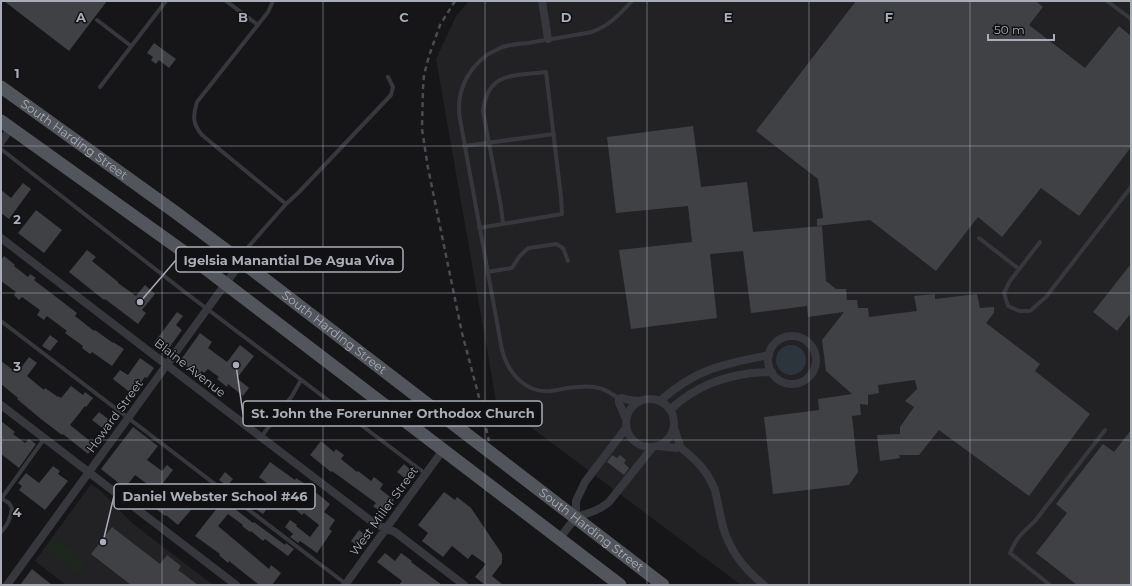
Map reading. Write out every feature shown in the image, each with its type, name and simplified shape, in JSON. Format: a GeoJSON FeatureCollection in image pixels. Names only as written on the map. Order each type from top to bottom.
{"type":"FeatureCollection","features":[{"type":"Feature","properties":{"kind":"main road","name":"South Harding Street"},"geometry":{"type":"LineString","coordinates":[[1,87],[242,261],[663,585]]}},
{"type":"Feature","properties":{"kind":"main road"},"geometry":{"type":"LineString","coordinates":[[6,125],[226,283],[612,581],[620,585]]}},
{"type":"Feature","properties":{"kind":"street"},"geometry":{"type":"LineString","coordinates":[[542,1],[548,40]]}},
{"type":"Feature","properties":{"kind":"street"},"geometry":{"type":"LineString","coordinates":[[1,142],[6,125]]}},
{"type":"Feature","properties":{"kind":"street","name":"Blaine Avenue"},"geometry":{"type":"LineString","coordinates":[[1,238],[375,524],[395,532],[464,585]]}},
{"type":"Feature","properties":{"kind":"street","name":"Howard Street"},"geometry":{"type":"LineString","coordinates":[[8,585],[242,261]]}},
{"type":"Feature","properties":{"kind":"street"},"geometry":{"type":"LineString","coordinates":[[794,336],[809,343],[814,351],[816,363],[809,378],[803,382],[793,384],[784,383],[778,380],[772,372],[769,363],[769,355],[774,345],[779,340],[794,336]]}},
{"type":"Feature","properties":{"kind":"street"},"geometry":{"type":"LineString","coordinates":[[660,401],[682,383],[704,372],[732,362],[769,355]]}},
{"type":"Feature","properties":{"kind":"street"},"geometry":{"type":"LineString","coordinates":[[670,410],[690,394],[716,381],[746,373],[772,372]]}},
{"type":"Feature","properties":{"kind":"street"},"geometry":{"type":"LineString","coordinates":[[626,419],[619,403],[619,399],[622,398],[640,401],[652,399],[660,401],[666,405],[674,420],[674,428],[680,447],[697,462],[705,472],[715,490],[723,526],[730,544],[742,563],[764,585]]}},
{"type":"Feature","properties":{"kind":"street"},"geometry":{"type":"LineString","coordinates":[[640,401],[630,408],[626,419],[626,428],[634,442],[640,446],[680,447]]}},
{"type":"Feature","properties":{"kind":"street"},"geometry":{"type":"LineString","coordinates":[[1,405],[236,585]]}},
{"type":"Feature","properties":{"kind":"street"},"geometry":{"type":"LineString","coordinates":[[576,517],[576,501],[579,494],[589,477],[626,428]]}},
{"type":"Feature","properties":{"kind":"street"},"geometry":{"type":"LineString","coordinates":[[559,539],[576,517],[594,512],[609,502],[655,447],[669,439],[674,428]]}},
{"type":"Feature","properties":{"kind":"street","name":"West Miller Street"},"geometry":{"type":"LineString","coordinates":[[346,585],[443,450]]}},
{"type":"Feature","properties":{"kind":"street"},"geometry":{"type":"LineString","coordinates":[[1,582],[8,585]]}},
{"type":"Feature","properties":{"kind":"lane"},"geometry":{"type":"LineString","coordinates":[[100,87],[166,1]]}},
{"type":"Feature","properties":{"kind":"lane"},"geometry":{"type":"LineString","coordinates":[[226,1],[258,25]]}},
{"type":"Feature","properties":{"kind":"lane"},"geometry":{"type":"LineString","coordinates":[[273,1],[268,12],[197,102],[194,113],[194,121],[197,129],[206,138],[286,204]]}},
{"type":"Feature","properties":{"kind":"lane"},"geometry":{"type":"LineString","coordinates":[[619,399],[604,390],[594,387],[548,391],[529,387],[516,378],[509,369],[504,357],[487,272],[458,106],[462,87],[468,74],[483,57],[498,48],[511,45],[592,32],[605,26],[616,18],[632,1]]}},
{"type":"Feature","properties":{"kind":"lane"},"geometry":{"type":"LineString","coordinates":[[1107,1],[1131,19]]}},
{"type":"Feature","properties":{"kind":"lane"},"geometry":{"type":"LineString","coordinates":[[97,20],[131,46]]}},
{"type":"Feature","properties":{"kind":"lane"},"geometry":{"type":"LineString","coordinates":[[479,228],[503,224],[562,214],[546,72],[506,77],[495,82],[484,100],[483,111],[503,224]]}},
{"type":"Feature","properties":{"kind":"lane"},"geometry":{"type":"LineString","coordinates":[[242,261],[249,246],[286,204],[300,192],[391,95],[393,87],[388,77]]}},
{"type":"Feature","properties":{"kind":"lane"},"geometry":{"type":"LineString","coordinates":[[464,146],[554,134]]}},
{"type":"Feature","properties":{"kind":"lane"},"geometry":{"type":"LineString","coordinates":[[1,150],[207,309],[426,474]]}},
{"type":"Feature","properties":{"kind":"lane"},"geometry":{"type":"LineString","coordinates":[[1040,242],[1010,281],[1004,293],[1008,306],[1019,311],[1030,311],[1046,297],[1131,187]]}},
{"type":"Feature","properties":{"kind":"lane"},"geometry":{"type":"LineString","coordinates":[[979,238],[1019,269]]}},
{"type":"Feature","properties":{"kind":"lane"},"geometry":{"type":"LineString","coordinates":[[487,272],[512,268],[519,257],[529,248],[556,244],[563,248],[568,261]]}},
{"type":"Feature","properties":{"kind":"lane"},"geometry":{"type":"LineString","coordinates":[[1,321],[346,585]]}},
{"type":"Feature","properties":{"kind":"lane"},"geometry":{"type":"LineString","coordinates":[[261,438],[292,396],[301,380]]}},
{"type":"Feature","properties":{"kind":"lane"},"geometry":{"type":"LineString","coordinates":[[1050,585],[1010,553],[1015,541],[1035,521],[1105,430]]}},
{"type":"Feature","properties":{"kind":"lane"},"geometry":{"type":"LineString","coordinates":[[1,532],[6,526],[11,515],[12,508],[1,498],[44,439]]}},
{"type":"Feature","properties":{"kind":"shaded area"},"geometry":{"type":"Polygon","coordinates":[[[469,1],[1131,1],[1131,585],[741,585],[496,401],[436,59],[456,16],[469,1]]]}},
{"type":"Feature","properties":{"kind":"shaded area"},"geometry":{"type":"Polygon","coordinates":[[[791,345],[802,349],[806,360],[802,371],[791,375],[780,371],[776,360],[780,349],[791,345]]]}},
{"type":"Feature","properties":{"kind":"shaded area"},"geometry":{"type":"Polygon","coordinates":[[[91,484],[101,491],[132,523],[213,585],[66,585],[35,561],[91,484]]]}},
{"type":"Feature","properties":{"kind":"shaded area"},"geometry":{"type":"Polygon","coordinates":[[[56,538],[87,561],[77,574],[46,550],[56,538]]]}},
{"type":"Feature","properties":{"kind":"building"},"geometry":{"type":"Polygon","coordinates":[[[4,1],[107,1],[69,51],[4,1]]]}},
{"type":"Feature","properties":{"kind":"building"},"geometry":{"type":"Polygon","coordinates":[[[856,1],[1036,1],[1043,7],[1029,25],[1085,68],[1119,26],[1131,36],[1131,147],[1079,216],[1041,188],[1002,237],[978,217],[936,271],[870,220],[817,226],[817,219],[823,218],[818,179],[756,131],[856,1]]]}},
{"type":"Feature","properties":{"kind":"building"},"geometry":{"type":"Polygon","coordinates":[[[154,43],[176,59],[169,68],[159,60],[156,64],[151,60],[153,57],[147,53],[154,43]]]}},
{"type":"Feature","properties":{"kind":"building"},"geometry":{"type":"Polygon","coordinates":[[[693,126],[701,187],[747,182],[753,232],[822,226],[826,281],[836,289],[846,289],[847,300],[857,300],[858,308],[868,308],[869,317],[917,311],[914,296],[935,294],[935,299],[977,294],[980,308],[994,307],[994,313],[986,323],[1040,364],[1035,371],[1090,414],[1029,496],[939,430],[919,455],[899,455],[900,458],[880,461],[877,435],[900,434],[900,427],[914,407],[905,401],[917,389],[915,380],[878,385],[879,393],[868,395],[868,405],[860,404],[861,415],[852,416],[858,472],[849,485],[773,494],[764,417],[819,410],[818,399],[852,394],[826,371],[822,340],[844,312],[808,317],[807,306],[751,313],[743,251],[710,254],[717,318],[631,329],[619,250],[692,242],[688,206],[616,213],[607,137],[693,126]]]}},
{"type":"Feature","properties":{"kind":"building"},"geometry":{"type":"Polygon","coordinates":[[[23,183],[31,189],[9,219],[1,213],[1,190],[11,198],[23,183]]]}},
{"type":"Feature","properties":{"kind":"building"},"geometry":{"type":"Polygon","coordinates":[[[36,210],[62,230],[44,253],[18,233],[36,210]]]}},
{"type":"Feature","properties":{"kind":"building"},"geometry":{"type":"Polygon","coordinates":[[[87,250],[96,257],[92,261],[136,296],[145,285],[155,294],[142,310],[146,313],[138,324],[105,299],[104,300],[69,272],[87,250]]]}},
{"type":"Feature","properties":{"kind":"building"},"geometry":{"type":"Polygon","coordinates":[[[4,256],[28,277],[30,274],[36,278],[34,280],[77,313],[75,316],[94,331],[95,330],[124,349],[112,366],[92,352],[90,354],[82,348],[83,346],[65,333],[67,331],[47,316],[44,320],[37,315],[40,310],[22,297],[19,300],[14,295],[16,292],[1,281],[1,260],[4,256]]]}},
{"type":"Feature","properties":{"kind":"building"},"geometry":{"type":"Polygon","coordinates":[[[1131,264],[1131,313],[1117,331],[1093,312],[1131,264]]]}},
{"type":"Feature","properties":{"kind":"building"},"geometry":{"type":"Polygon","coordinates":[[[177,312],[183,316],[176,325],[182,330],[166,352],[154,343],[177,312]]]}},
{"type":"Feature","properties":{"kind":"building"},"geometry":{"type":"Polygon","coordinates":[[[200,333],[212,342],[208,348],[227,362],[240,345],[254,356],[237,378],[249,388],[243,396],[228,384],[227,387],[217,379],[219,377],[208,369],[204,373],[202,371],[198,376],[180,361],[200,333]]]}},
{"type":"Feature","properties":{"kind":"building"},"geometry":{"type":"Polygon","coordinates":[[[50,335],[58,341],[50,351],[42,346],[50,335]]]}},
{"type":"Feature","properties":{"kind":"building"},"geometry":{"type":"Polygon","coordinates":[[[29,357],[37,363],[27,376],[44,390],[45,388],[61,398],[71,386],[83,395],[85,392],[93,398],[70,425],[95,445],[88,454],[41,419],[1,384],[1,361],[17,373],[29,357]]]}},
{"type":"Feature","properties":{"kind":"building"},"geometry":{"type":"Polygon","coordinates":[[[140,358],[154,368],[132,394],[113,379],[120,370],[128,375],[140,358]]]}},
{"type":"Feature","properties":{"kind":"building"},"geometry":{"type":"Polygon","coordinates":[[[99,412],[112,422],[105,430],[92,420],[99,412]]]}},
{"type":"Feature","properties":{"kind":"building"},"geometry":{"type":"Polygon","coordinates":[[[1,421],[15,432],[13,434],[25,443],[29,439],[36,444],[19,468],[1,454],[1,421]]]}},
{"type":"Feature","properties":{"kind":"building"},"geometry":{"type":"Polygon","coordinates":[[[133,427],[158,446],[147,460],[162,471],[167,465],[173,470],[163,483],[180,497],[178,500],[191,510],[178,525],[141,497],[150,486],[135,475],[125,488],[101,469],[133,427]]]}},
{"type":"Feature","properties":{"kind":"building"},"geometry":{"type":"Polygon","coordinates":[[[1131,430],[1131,585],[1077,585],[1036,553],[1067,513],[1056,504],[1103,444],[1114,452],[1131,430]]]}},
{"type":"Feature","properties":{"kind":"building"},"geometry":{"type":"Polygon","coordinates":[[[321,441],[334,452],[336,449],[344,455],[341,459],[357,472],[358,471],[371,481],[374,477],[383,484],[380,489],[394,500],[383,514],[373,506],[376,503],[332,471],[331,472],[310,455],[321,441]]]}},
{"type":"Feature","properties":{"kind":"building"},"geometry":{"type":"Polygon","coordinates":[[[612,455],[617,458],[620,455],[626,460],[624,463],[629,468],[624,475],[607,462],[612,455]]]}},
{"type":"Feature","properties":{"kind":"building"},"geometry":{"type":"Polygon","coordinates":[[[270,462],[295,480],[296,478],[308,486],[330,504],[324,512],[335,520],[329,529],[332,531],[317,553],[300,541],[298,543],[290,537],[293,534],[285,527],[290,520],[310,537],[319,525],[304,513],[302,515],[292,507],[294,505],[268,486],[269,485],[259,477],[270,462]]]}},
{"type":"Feature","properties":{"kind":"building"},"geometry":{"type":"Polygon","coordinates":[[[404,464],[413,472],[407,480],[397,472],[404,464]]]}},
{"type":"Feature","properties":{"kind":"building"},"geometry":{"type":"Polygon","coordinates":[[[53,466],[60,471],[58,474],[68,481],[45,510],[19,490],[22,486],[18,483],[26,473],[39,483],[53,466]]]}},
{"type":"Feature","properties":{"kind":"building"},"geometry":{"type":"Polygon","coordinates":[[[225,472],[233,479],[227,486],[219,480],[225,472]]]}},
{"type":"Feature","properties":{"kind":"building"},"geometry":{"type":"Polygon","coordinates":[[[444,492],[455,500],[457,497],[471,508],[502,554],[502,563],[492,576],[503,585],[485,585],[475,577],[486,564],[472,554],[468,559],[452,546],[443,557],[422,541],[428,533],[418,525],[444,492]]]}},
{"type":"Feature","properties":{"kind":"building"},"geometry":{"type":"Polygon","coordinates":[[[221,498],[253,523],[254,522],[285,545],[286,543],[294,549],[288,556],[265,539],[263,541],[251,531],[250,532],[228,514],[218,526],[269,569],[271,565],[281,573],[272,585],[259,585],[229,561],[228,563],[219,555],[220,554],[195,536],[218,507],[216,505],[221,498]]]}},
{"type":"Feature","properties":{"kind":"building"},"geometry":{"type":"Polygon","coordinates":[[[264,502],[269,506],[263,514],[257,510],[264,502]]]}},
{"type":"Feature","properties":{"kind":"building"},"geometry":{"type":"Polygon","coordinates":[[[112,527],[160,564],[167,555],[181,566],[178,570],[198,585],[131,585],[91,554],[112,527]]]}},
{"type":"Feature","properties":{"kind":"building"},"geometry":{"type":"Polygon","coordinates":[[[359,530],[368,537],[360,548],[351,541],[359,530]]]}},
{"type":"Feature","properties":{"kind":"building"},"geometry":{"type":"Polygon","coordinates":[[[385,553],[395,561],[401,553],[442,585],[399,585],[402,581],[377,562],[385,553]]]}},
{"type":"Feature","properties":{"kind":"building"},"geometry":{"type":"Polygon","coordinates":[[[32,569],[52,585],[20,585],[32,569]]]}},
{"type":"Feature","properties":{"kind":"railway"},"geometry":{"type":"LineString","coordinates":[[455,1],[440,25],[424,75],[422,129],[428,168],[462,333],[489,441]]}},
{"type":"Feature","properties":{"kind":"place","name":"Igelsia Manantial De Agua Viva"},"geometry":{"type":"Point","coordinates":[140,302]}},
{"type":"Feature","properties":{"kind":"place","name":"St. John the Forerunner Orthodox Church"},"geometry":{"type":"Point","coordinates":[236,365]}},
{"type":"Feature","properties":{"kind":"place","name":"Daniel Webster School #46"},"geometry":{"type":"Point","coordinates":[103,542]}}]}
